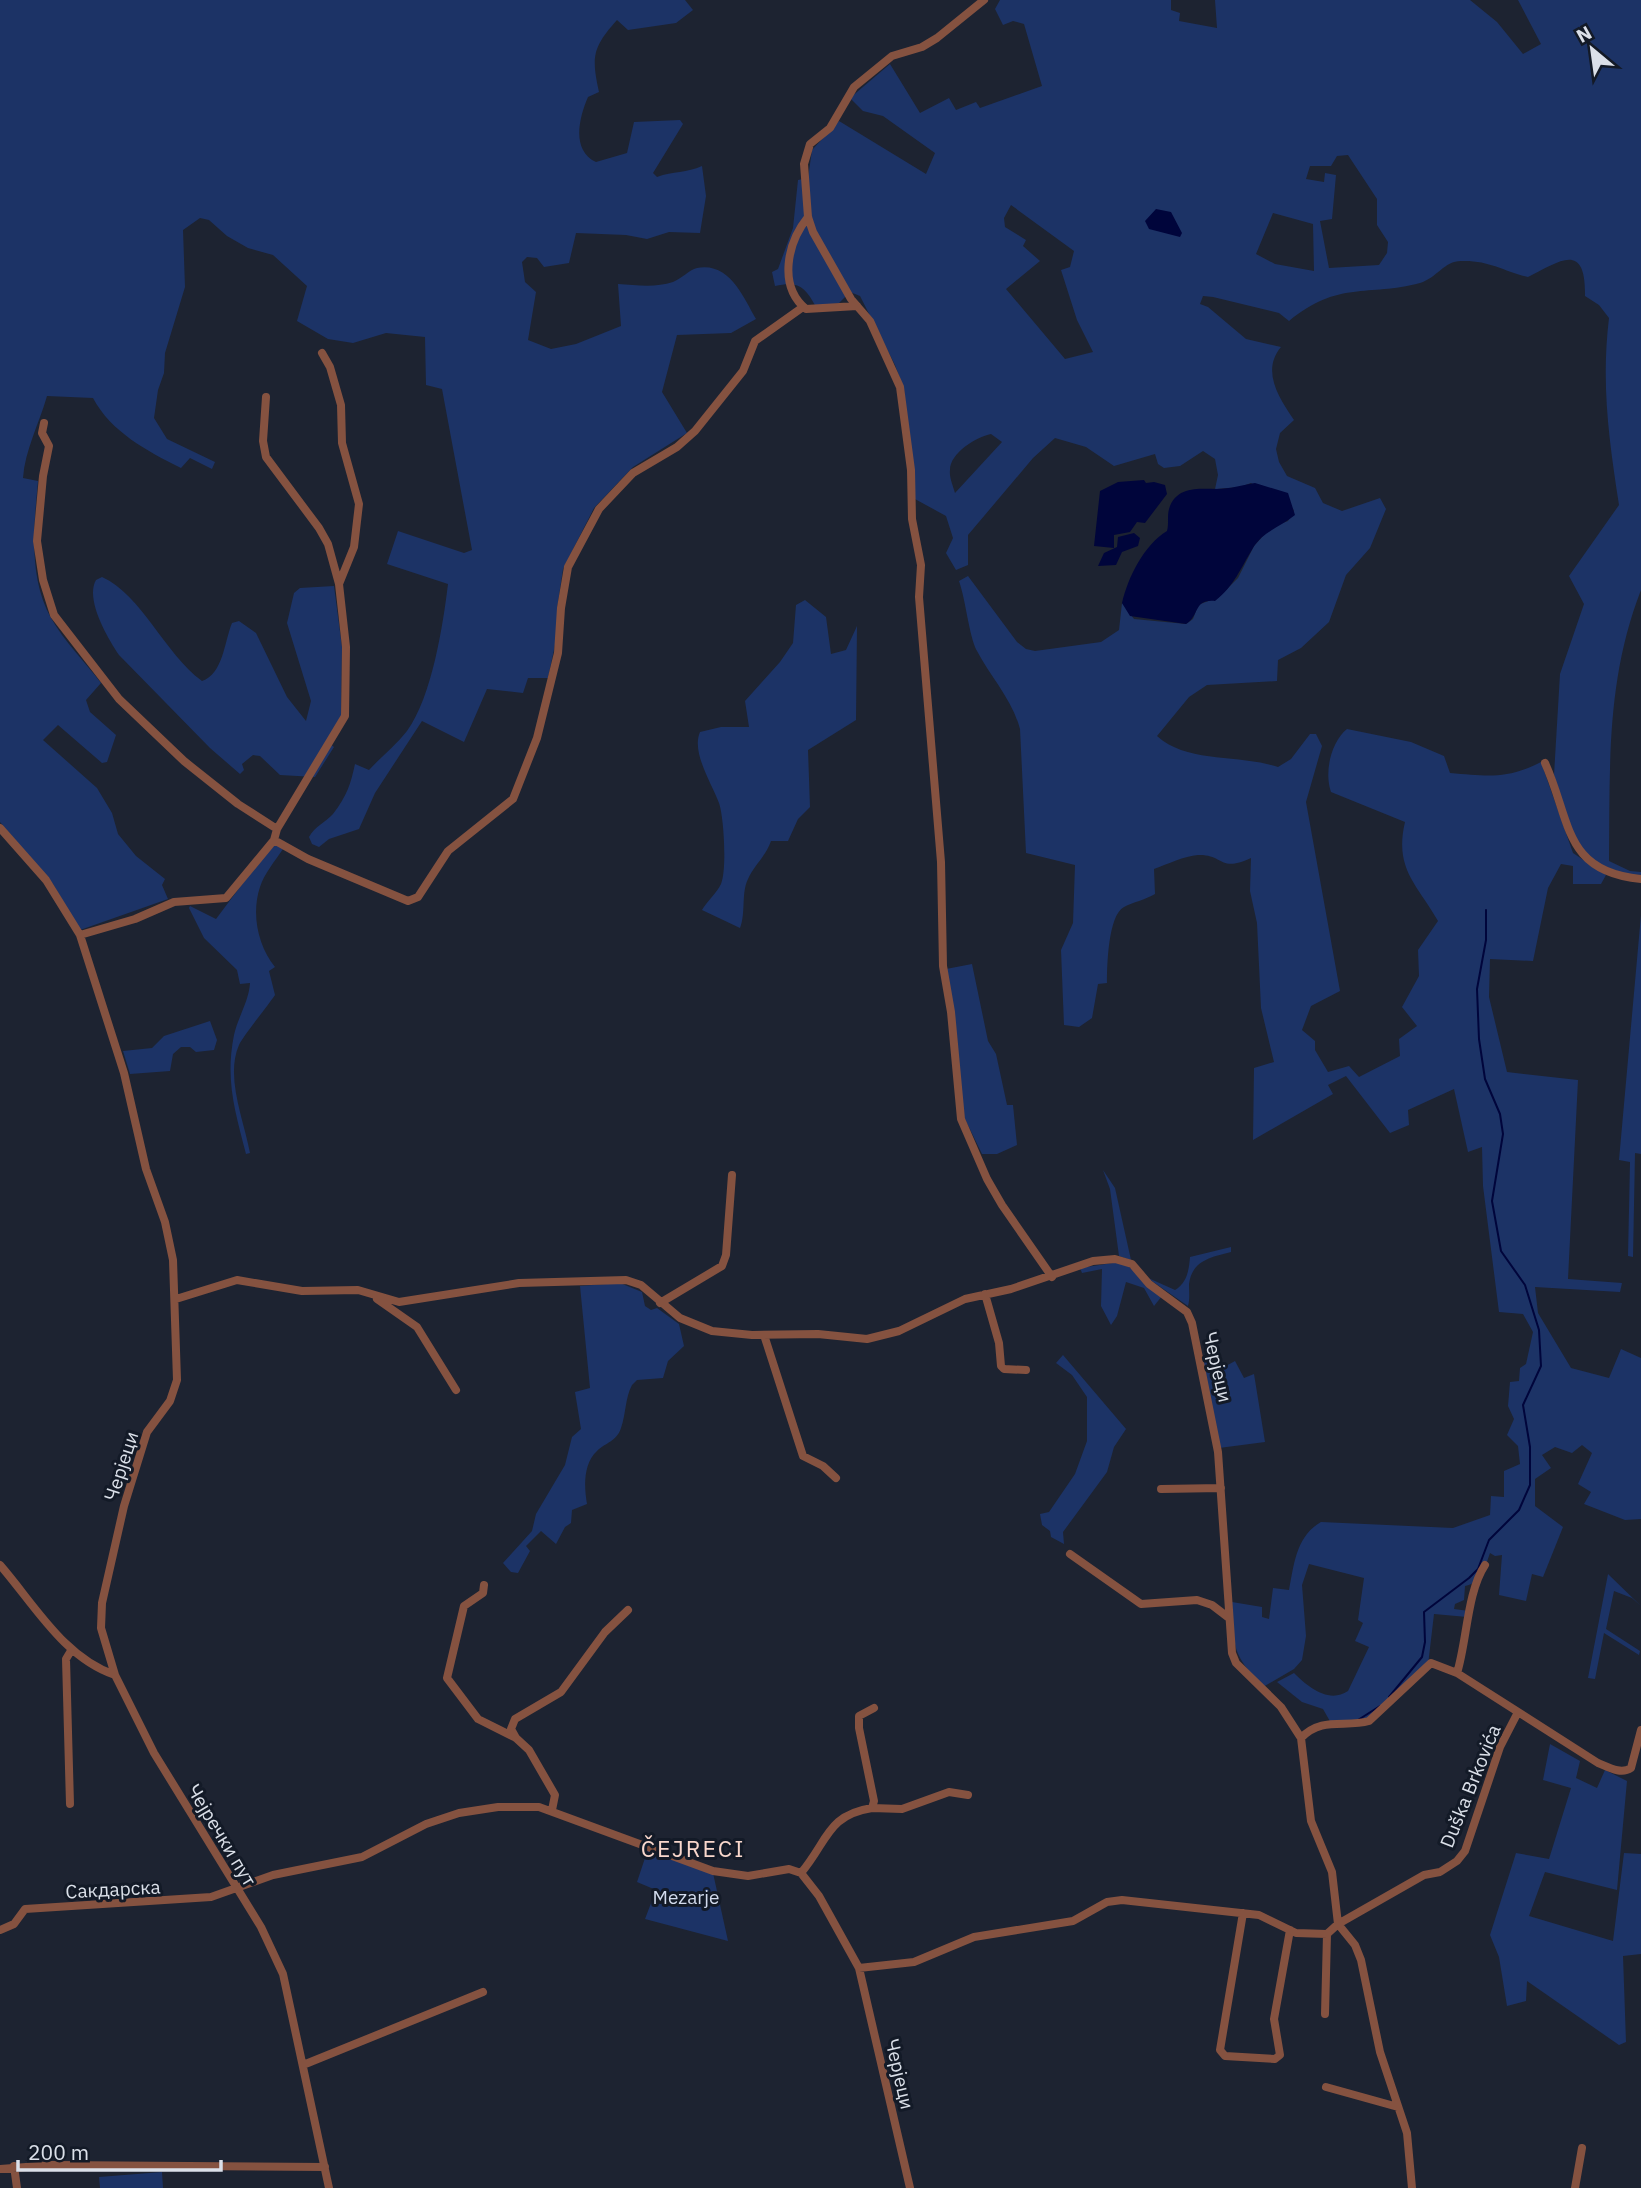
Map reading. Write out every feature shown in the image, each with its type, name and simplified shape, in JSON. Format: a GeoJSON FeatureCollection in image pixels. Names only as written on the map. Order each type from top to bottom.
{"type":"FeatureCollection","features":[{"type":"Feature","properties":{"kind":"street"},"geometry":{"type":"LineString","coordinates":[[984,0],[937,38],[922,47],[892,56],[846,96],[835,121],[810,144],[804,176],[807,217],[849,296],[870,321],[893,366],[903,404],[912,519],[922,565],[919,597],[941,862],[943,966],[951,1012],[961,1119],[1002,1206],[1052,1276]]}},
{"type":"Feature","properties":{"kind":"street"},"geometry":{"type":"LineString","coordinates":[[803,307],[786,275],[796,234],[807,217]]}},
{"type":"Feature","properties":{"kind":"street"},"geometry":{"type":"LineString","coordinates":[[839,306],[849,296]]}},
{"type":"Feature","properties":{"kind":"street"},"geometry":{"type":"LineString","coordinates":[[274,840],[308,859],[408,901],[418,897],[448,851],[513,799],[537,738],[558,653],[561,608],[568,567],[599,509],[633,473],[669,452],[695,431],[743,371],[755,341],[803,307],[857,306]]}},
{"type":"Feature","properties":{"kind":"street"},"geometry":{"type":"LineString","coordinates":[[322,353],[330,367],[341,405],[342,443],[359,504],[354,547],[339,584]]}},
{"type":"Feature","properties":{"kind":"street"},"geometry":{"type":"LineString","coordinates":[[80,935],[135,919],[181,901],[226,898],[274,840],[277,829],[345,716],[345,647],[339,584],[328,544],[319,528],[266,457],[263,441],[266,397]]}},
{"type":"Feature","properties":{"kind":"street"},"geometry":{"type":"LineString","coordinates":[[44,422],[42,433],[49,446],[37,541],[43,580],[54,615],[128,708],[184,761],[238,804],[277,829]]}},
{"type":"Feature","properties":{"kind":"street"},"geometry":{"type":"LineString","coordinates":[[1545,762],[1580,855],[1606,872],[1641,878]]}},
{"type":"Feature","properties":{"kind":"street"},"geometry":{"type":"LineString","coordinates":[[0,828],[46,880],[80,935],[124,1073],[151,1190],[165,1223],[176,1298]]}},
{"type":"Feature","properties":{"kind":"street"},"geometry":{"type":"LineString","coordinates":[[660,1304],[722,1266],[726,1255],[732,1175]]}},
{"type":"Feature","properties":{"kind":"street","name":"Черјеци"},"geometry":{"type":"LineString","coordinates":[[115,1675],[101,1628],[103,1594],[124,1506],[147,1432],[174,1393],[178,1360],[176,1298],[237,1280],[302,1291],[350,1290],[392,1301],[408,1302],[519,1283],[619,1280],[641,1285],[660,1304],[685,1321],[712,1331],[764,1335],[882,1337],[965,1299],[1052,1276],[1093,1261],[1123,1259],[1132,1264],[1149,1284],[1187,1312],[1212,1413],[1221,1488],[1230,1643],[1236,1662],[1281,1707],[1301,1738]]}},
{"type":"Feature","properties":{"kind":"street"},"geometry":{"type":"LineString","coordinates":[[369,1293],[418,1327],[456,1390]]}},
{"type":"Feature","properties":{"kind":"street"},"geometry":{"type":"LineString","coordinates":[[985,1294],[999,1343],[1001,1366],[1004,1369],[1026,1370]]}},
{"type":"Feature","properties":{"kind":"street"},"geometry":{"type":"LineString","coordinates":[[764,1335],[803,1456],[823,1466],[836,1478]]}},
{"type":"Feature","properties":{"kind":"street"},"geometry":{"type":"LineString","coordinates":[[1161,1489],[1221,1488]]}},
{"type":"Feature","properties":{"kind":"street"},"geometry":{"type":"LineString","coordinates":[[1070,1554],[1142,1604],[1196,1600],[1212,1605],[1229,1618]]}},
{"type":"Feature","properties":{"kind":"street"},"geometry":{"type":"LineString","coordinates":[[0,1565],[72,1649],[98,1669],[115,1675]]}},
{"type":"Feature","properties":{"kind":"street"},"geometry":{"type":"LineString","coordinates":[[1457,1673],[1465,1645],[1476,1580],[1485,1565]]}},
{"type":"Feature","properties":{"kind":"street"},"geometry":{"type":"LineString","coordinates":[[484,1585],[483,1593],[464,1606],[447,1678],[478,1719],[516,1738],[529,1750],[551,1786],[556,1802],[552,1810]]}},
{"type":"Feature","properties":{"kind":"street"},"geometry":{"type":"LineString","coordinates":[[516,1738],[511,1729],[514,1719],[561,1692],[605,1632],[628,1610]]}},
{"type":"Feature","properties":{"kind":"street"},"geometry":{"type":"LineString","coordinates":[[70,1804],[66,1659],[72,1649]]}},
{"type":"Feature","properties":{"kind":"street","name":"Duška Brkovića"},"geometry":{"type":"LineString","coordinates":[[1301,1738],[1319,1726],[1331,1722],[1369,1721],[1431,1662],[1457,1673],[1517,1714],[1598,1763],[1620,1771],[1626,1771],[1633,1765],[1641,1730]]}},
{"type":"Feature","properties":{"kind":"street","name":"Чејречки пут"},"geometry":{"type":"LineString","coordinates":[[115,1675],[158,1761],[261,1927],[283,1974],[329,2188]]}},
{"type":"Feature","properties":{"kind":"street"},"geometry":{"type":"LineString","coordinates":[[872,1808],[874,1801],[859,1716],[874,1708]]}},
{"type":"Feature","properties":{"kind":"street","name":"Duška Brkovića"},"geometry":{"type":"LineString","coordinates":[[1327,1934],[1338,1924],[1424,1875],[1440,1872],[1461,1857],[1500,1747],[1517,1714]]}},
{"type":"Feature","properties":{"kind":"street"},"geometry":{"type":"LineString","coordinates":[[1301,1738],[1311,1821],[1332,1872],[1338,1924],[1355,1945],[1361,1960],[1380,2052],[1407,2133],[1412,2188]]}},
{"type":"Feature","properties":{"kind":"street"},"geometry":{"type":"LineString","coordinates":[[235,1887],[273,1875],[362,1857],[426,1824],[459,1813],[498,1807],[552,1810],[713,1871],[748,1876],[789,1869],[801,1873],[840,1817],[851,1811],[872,1808],[902,1809],[949,1792],[968,1795]]}},
{"type":"Feature","properties":{"kind":"street","name":"Черјеци"},"geometry":{"type":"LineString","coordinates":[[801,1873],[819,1896],[859,1968],[910,2188]]}},
{"type":"Feature","properties":{"kind":"street","name":"Сакдарска"},"geometry":{"type":"LineString","coordinates":[[0,1930],[14,1924],[24,1909],[193,1901],[235,1887]]}},
{"type":"Feature","properties":{"kind":"street"},"geometry":{"type":"LineString","coordinates":[[859,1968],[914,1962],[974,1937],[1073,1921],[1107,1902],[1122,1900],[1259,1915],[1290,1930],[1327,1934],[1325,2014]]}},
{"type":"Feature","properties":{"kind":"street"},"geometry":{"type":"LineString","coordinates":[[1243,1913],[1220,2050],[1225,2056],[1275,2059],[1280,2055],[1274,2019],[1290,1930]]}},
{"type":"Feature","properties":{"kind":"street"},"geometry":{"type":"LineString","coordinates":[[303,2065],[483,1993]]}},
{"type":"Feature","properties":{"kind":"street"},"geometry":{"type":"LineString","coordinates":[[1326,2087],[1398,2106]]}},
{"type":"Feature","properties":{"kind":"street"},"geometry":{"type":"LineString","coordinates":[[1575,2188],[1582,2148]]}},
{"type":"Feature","properties":{"kind":"street"},"geometry":{"type":"LineString","coordinates":[[0,2169],[14,2166],[325,2167]]}},
{"type":"Feature","properties":{"kind":"street"},"geometry":{"type":"LineString","coordinates":[[14,2166],[17,2188]]}},
{"type":"Feature","properties":{"kind":"green space"},"geometry":{"type":"Polygon","coordinates":[[[0,0],[685,0],[693,10],[676,23],[628,30],[617,20],[609,29],[596,53],[595,69],[599,92],[588,97],[579,133],[583,150],[596,162],[627,153],[634,122],[680,120],[683,124],[653,173],[657,177],[702,166],[706,196],[700,233],[669,232],[647,239],[626,235],[576,233],[569,263],[544,267],[537,258],[527,257],[522,262],[525,282],[536,292],[528,340],[551,349],[576,344],[621,326],[618,284],[666,284],[697,268],[718,270],[727,276],[756,319],[731,333],[677,335],[662,392],[687,433],[633,467],[594,508],[563,569],[557,609],[559,626],[548,678],[528,678],[523,693],[487,689],[464,742],[422,721],[375,793],[359,829],[329,839],[319,847],[312,844],[309,837],[333,814],[342,801],[355,764],[369,770],[407,731],[416,717],[435,660],[448,584],[387,564],[398,531],[464,553],[472,550],[442,389],[426,385],[425,337],[386,333],[353,343],[328,339],[297,321],[307,286],[273,255],[248,248],[227,236],[209,220],[200,218],[183,230],[185,287],[165,353],[164,373],[158,390],[154,418],[167,439],[215,462],[212,469],[190,458],[181,468],[143,447],[120,431],[93,398],[47,396],[24,468],[23,478],[38,481],[34,551],[44,602],[62,635],[101,683],[86,700],[90,712],[116,735],[107,762],[102,763],[58,725],[43,740],[97,788],[112,813],[118,834],[136,856],[165,879],[162,885],[168,899],[80,930],[53,884],[0,822],[0,0]]]}},
{"type":"Feature","properties":{"kind":"green space"},"geometry":{"type":"Polygon","coordinates":[[[1000,0],[1171,0],[1171,10],[1180,13],[1179,21],[1217,28],[1215,0],[1470,0],[1497,22],[1523,54],[1541,44],[1518,0],[1641,0],[1641,590],[1621,657],[1612,724],[1609,861],[1630,871],[1641,872],[1641,875],[1625,874],[1594,862],[1575,841],[1554,775],[1560,674],[1584,604],[1569,576],[1619,505],[1609,435],[1606,389],[1609,318],[1599,305],[1585,296],[1581,267],[1576,261],[1568,260],[1528,277],[1480,262],[1455,262],[1420,283],[1353,292],[1323,300],[1289,321],[1279,313],[1213,297],[1203,296],[1200,304],[1208,307],[1246,339],[1281,347],[1272,365],[1272,375],[1278,394],[1294,420],[1280,433],[1276,449],[1279,462],[1287,476],[1315,488],[1323,503],[1342,511],[1380,498],[1386,509],[1370,548],[1346,575],[1329,622],[1301,648],[1278,660],[1277,681],[1207,685],[1189,697],[1157,736],[1170,745],[1199,755],[1278,767],[1291,759],[1310,734],[1316,734],[1322,746],[1306,802],[1340,991],[1311,1006],[1302,1030],[1315,1041],[1315,1050],[1328,1072],[1349,1066],[1359,1077],[1400,1056],[1399,1039],[1417,1026],[1402,1007],[1419,976],[1418,950],[1438,921],[1415,886],[1405,864],[1402,838],[1405,822],[1331,792],[1328,776],[1330,758],[1341,735],[1347,729],[1411,742],[1444,756],[1450,773],[1486,776],[1507,774],[1541,762],[1573,853],[1606,875],[1601,884],[1573,884],[1573,866],[1561,864],[1548,888],[1533,961],[1490,959],[1489,997],[1507,1072],[1578,1080],[1568,1279],[1622,1283],[1620,1292],[1535,1287],[1538,1313],[1571,1368],[1609,1378],[1621,1349],[1641,1358],[1641,1519],[1625,1520],[1584,1504],[1591,1492],[1578,1484],[1592,1453],[1582,1445],[1572,1453],[1555,1447],[1542,1455],[1551,1468],[1535,1479],[1535,1506],[1563,1527],[1543,1577],[1532,1574],[1526,1601],[1499,1595],[1502,1555],[1495,1556],[1490,1553],[1479,1578],[1465,1586],[1464,1600],[1455,1604],[1454,1609],[1469,1611],[1467,1617],[1434,1614],[1428,1665],[1376,1719],[1331,1723],[1323,1709],[1302,1702],[1277,1682],[1294,1673],[1306,1684],[1326,1695],[1341,1695],[1348,1691],[1369,1647],[1355,1641],[1363,1623],[1358,1620],[1364,1578],[1309,1564],[1302,1585],[1306,1636],[1302,1660],[1294,1669],[1263,1687],[1236,1649],[1232,1602],[1262,1607],[1262,1617],[1269,1619],[1273,1588],[1289,1590],[1301,1543],[1321,1522],[1453,1528],[1490,1515],[1491,1496],[1504,1497],[1504,1471],[1520,1464],[1518,1446],[1507,1435],[1514,1419],[1508,1406],[1510,1382],[1519,1381],[1520,1368],[1526,1364],[1533,1332],[1523,1314],[1499,1312],[1483,1186],[1482,1147],[1468,1152],[1454,1089],[1408,1110],[1409,1125],[1390,1133],[1346,1076],[1328,1085],[1333,1094],[1253,1140],[1254,1068],[1274,1062],[1261,1008],[1257,923],[1250,891],[1251,858],[1233,864],[1198,855],[1154,869],[1155,894],[1124,907],[1115,920],[1110,942],[1107,983],[1098,984],[1092,1018],[1079,1027],[1064,1025],[1061,950],[1073,923],[1075,865],[1026,853],[1020,729],[1012,708],[974,645],[959,581],[968,576],[1017,642],[1026,649],[1035,651],[1101,642],[1119,630],[1122,603],[1134,619],[1186,624],[1193,619],[1198,605],[1219,597],[1238,578],[1254,546],[1270,528],[1288,521],[1294,510],[1251,483],[1240,487],[1215,489],[1218,475],[1215,459],[1203,451],[1180,466],[1164,468],[1158,464],[1155,454],[1114,466],[1086,447],[1055,438],[1033,458],[968,535],[968,565],[956,570],[946,553],[953,538],[946,516],[915,499],[904,389],[895,365],[860,296],[850,292],[839,303],[816,307],[800,287],[790,284],[775,286],[772,272],[778,269],[793,228],[798,180],[808,178],[812,150],[839,121],[926,174],[935,153],[883,116],[863,111],[850,98],[890,64],[920,113],[949,98],[956,110],[976,102],[980,108],[1042,86],[1024,24],[1013,21],[1003,25],[995,9],[1000,0]],[[1348,155],[1337,156],[1331,166],[1310,166],[1306,179],[1324,182],[1325,173],[1336,175],[1332,219],[1320,221],[1329,268],[1379,265],[1387,253],[1388,242],[1377,225],[1377,199],[1348,155]],[[1011,205],[1004,218],[1005,227],[1026,240],[1023,246],[1040,261],[1006,289],[1065,359],[1093,352],[1077,320],[1061,270],[1070,267],[1074,251],[1011,205]],[[1273,213],[1256,254],[1275,264],[1314,271],[1313,224],[1273,213]],[[991,434],[971,442],[954,458],[950,473],[955,493],[1002,442],[991,434]]]}},
{"type":"Feature","properties":{"kind":"green space"},"geometry":{"type":"Polygon","coordinates":[[[102,577],[129,597],[188,669],[202,681],[219,665],[232,623],[239,621],[256,633],[287,697],[306,721],[311,701],[287,623],[294,593],[300,588],[334,586],[342,647],[341,720],[328,742],[334,747],[315,777],[280,775],[260,756],[253,755],[242,764],[244,770],[240,774],[210,748],[119,655],[95,607],[93,588],[96,580],[102,577]]]}},
{"type":"Feature","properties":{"kind":"green space"},"geometry":{"type":"Polygon","coordinates":[[[805,600],[826,617],[831,654],[846,650],[857,626],[856,720],[808,750],[810,807],[798,819],[788,841],[771,841],[751,874],[746,885],[740,928],[702,910],[721,884],[724,843],[721,810],[700,758],[698,740],[700,732],[721,727],[749,727],[745,701],[793,643],[796,605],[805,600]]]}},
{"type":"Feature","properties":{"kind":"green space"},"geometry":{"type":"Polygon","coordinates":[[[273,843],[283,849],[262,882],[257,897],[256,919],[260,940],[275,967],[269,971],[275,995],[245,1035],[235,1057],[237,1099],[250,1153],[246,1154],[232,1095],[231,1051],[250,983],[240,984],[237,970],[204,938],[189,908],[190,906],[216,919],[273,843]]]}},
{"type":"Feature","properties":{"kind":"green space"},"geometry":{"type":"Polygon","coordinates":[[[1641,915],[1641,1154],[1635,1153],[1633,1257],[1628,1256],[1630,1162],[1619,1160],[1641,915]]]}},
{"type":"Feature","properties":{"kind":"green space"},"geometry":{"type":"Polygon","coordinates":[[[972,964],[988,1041],[996,1054],[1007,1105],[1013,1105],[1017,1145],[997,1154],[982,1154],[964,1117],[946,969],[972,964]]]}},
{"type":"Feature","properties":{"kind":"green space"},"geometry":{"type":"Polygon","coordinates":[[[210,1021],[217,1040],[214,1050],[196,1052],[190,1047],[181,1047],[173,1054],[170,1071],[130,1074],[123,1051],[152,1048],[164,1036],[210,1021]]]}},
{"type":"Feature","properties":{"kind":"green space"},"geometry":{"type":"Polygon","coordinates":[[[1103,1170],[1115,1188],[1131,1260],[1119,1256],[1110,1189],[1103,1170]]]}},
{"type":"Feature","properties":{"kind":"green space"},"geometry":{"type":"Polygon","coordinates":[[[1231,1247],[1231,1252],[1204,1261],[1194,1270],[1189,1284],[1188,1306],[1146,1277],[1175,1290],[1185,1280],[1190,1257],[1231,1247]]]}},
{"type":"Feature","properties":{"kind":"green space"},"geometry":{"type":"Polygon","coordinates":[[[1119,1262],[1127,1265],[1162,1296],[1154,1306],[1144,1288],[1126,1282],[1117,1316],[1111,1325],[1101,1306],[1102,1269],[1082,1273],[1080,1268],[1119,1262]]]}},
{"type":"Feature","properties":{"kind":"green space"},"geometry":{"type":"Polygon","coordinates":[[[620,1283],[642,1292],[645,1306],[651,1310],[657,1308],[679,1324],[684,1346],[668,1361],[663,1378],[637,1380],[632,1385],[619,1432],[592,1456],[589,1462],[585,1483],[587,1504],[572,1510],[571,1523],[565,1527],[556,1544],[541,1531],[526,1546],[530,1551],[518,1573],[511,1572],[503,1563],[532,1531],[536,1514],[565,1465],[572,1437],[581,1429],[575,1392],[590,1388],[580,1286],[620,1283]]]}},
{"type":"Feature","properties":{"kind":"green space"},"geometry":{"type":"Polygon","coordinates":[[[1063,1355],[1126,1429],[1114,1447],[1107,1472],[1063,1532],[1064,1544],[1051,1537],[1050,1531],[1042,1525],[1040,1514],[1049,1512],[1075,1474],[1087,1441],[1087,1397],[1072,1375],[1056,1363],[1063,1355]]]}},
{"type":"Feature","properties":{"kind":"green space"},"geometry":{"type":"Polygon","coordinates":[[[1211,1360],[1215,1372],[1235,1361],[1244,1378],[1254,1374],[1265,1442],[1219,1448],[1202,1362],[1211,1360]]]}},
{"type":"Feature","properties":{"kind":"green space"},"geometry":{"type":"Polygon","coordinates":[[[1608,1574],[1641,1606],[1632,1598],[1614,1591],[1606,1629],[1640,1651],[1639,1655],[1604,1633],[1595,1679],[1588,1678],[1608,1574]]]}},
{"type":"Feature","properties":{"kind":"green space"},"geometry":{"type":"Polygon","coordinates":[[[1550,1744],[1580,1761],[1576,1778],[1597,1788],[1605,1770],[1627,1781],[1617,1890],[1545,1872],[1529,1916],[1613,1941],[1624,1853],[1641,1854],[1641,1954],[1623,1956],[1626,2042],[1619,2045],[1527,1981],[1526,2001],[1507,2006],[1499,1957],[1490,1935],[1516,1853],[1549,1859],[1571,1788],[1543,1780],[1550,1744]]]}},
{"type":"Feature","properties":{"kind":"green space","name":"Mezarje"},"geometry":{"type":"Polygon","coordinates":[[[648,1849],[713,1873],[728,1941],[645,1919],[656,1890],[637,1882],[648,1849]]]}},
{"type":"Feature","properties":{"kind":"green space"},"geometry":{"type":"Polygon","coordinates":[[[162,2172],[163,2188],[100,2188],[99,2177],[162,2172]]]}},
{"type":"Feature","properties":{"kind":"shaded area"},"geometry":{"type":"Polygon","coordinates":[[[1156,209],[1171,212],[1182,233],[1180,237],[1149,229],[1145,221],[1156,209]]]}},
{"type":"Feature","properties":{"kind":"shaded area"},"geometry":{"type":"Polygon","coordinates":[[[1144,480],[1146,483],[1165,485],[1167,494],[1145,523],[1137,522],[1130,532],[1114,535],[1114,548],[1094,546],[1100,491],[1118,482],[1144,480]]]}},
{"type":"Feature","properties":{"kind":"shaded area"},"geometry":{"type":"Polygon","coordinates":[[[1255,483],[1288,493],[1295,515],[1257,542],[1228,589],[1215,601],[1200,605],[1186,624],[1130,616],[1122,603],[1128,583],[1144,553],[1167,531],[1169,509],[1177,496],[1189,490],[1255,483]]]}},
{"type":"Feature","properties":{"kind":"shaded area"},"geometry":{"type":"Polygon","coordinates":[[[1134,533],[1140,538],[1138,546],[1122,552],[1116,565],[1098,566],[1104,553],[1117,547],[1118,537],[1134,533]]]}},
{"type":"Feature","properties":{"kind":"waterway"},"geometry":{"type":"LineString","coordinates":[[1389,1697],[1422,1657],[1425,1642],[1424,1612],[1478,1569],[1489,1540],[1519,1510],[1530,1485],[1530,1447],[1523,1405],[1541,1366],[1539,1330],[1525,1285],[1501,1251],[1492,1201],[1503,1134],[1500,1114],[1485,1079],[1479,1039],[1477,989],[1486,940],[1486,910]]}},
{"type":"Feature","properties":{"kind":"waterway"},"geometry":{"type":"LineString","coordinates":[[1358,1720],[1380,1706]]}},
{"type":"Feature","properties":{"kind":"district","name":"ČEJRECI"},"geometry":{"type":"Point","coordinates":[693,1848]}}]}
